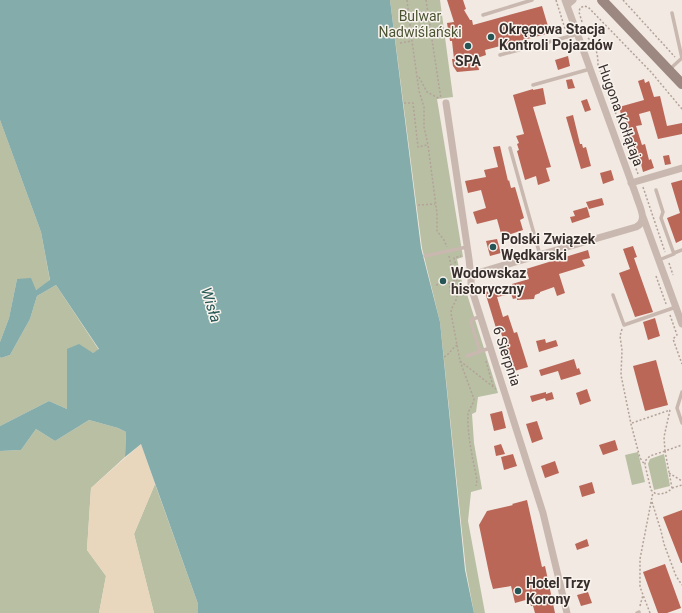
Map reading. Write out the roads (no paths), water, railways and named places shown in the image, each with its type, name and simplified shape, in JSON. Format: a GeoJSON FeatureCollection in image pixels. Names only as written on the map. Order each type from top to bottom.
{"type":"FeatureCollection","features":[{"type":"Feature","properties":{"kind":"main road"},"geometry":{"type":"LineString","coordinates":[[602,0],[682,83]]}},
{"type":"Feature","properties":{"kind":"street"},"geometry":{"type":"LineString","coordinates":[[566,3],[574,0]]}},
{"type":"Feature","properties":{"kind":"street","name":"Hugona Kołłątaja"},"geometry":{"type":"LineString","coordinates":[[566,3],[682,324]]}},
{"type":"Feature","properties":{"kind":"street","name":"6 Sierpnia"},"geometry":{"type":"LineString","coordinates":[[446,103],[467,247],[471,287],[543,513],[551,541],[567,613]]}},
{"type":"Feature","properties":{"kind":"street"},"geometry":{"type":"LineString","coordinates":[[631,183],[682,168]]}},
{"type":"Feature","properties":{"kind":"street"},"geometry":{"type":"LineString","coordinates":[[471,279],[476,274],[484,271],[636,227],[640,225],[643,219]]}},
{"type":"Feature","properties":{"kind":"lane"},"geometry":{"type":"LineString","coordinates":[[482,14],[520,2],[532,0]]}},
{"type":"Feature","properties":{"kind":"lane"},"geometry":{"type":"LineString","coordinates":[[669,70],[682,58],[672,13]]}},
{"type":"Feature","properties":{"kind":"lane"},"geometry":{"type":"LineString","coordinates":[[500,55],[578,34]]}},
{"type":"Feature","properties":{"kind":"lane"},"geometry":{"type":"LineString","coordinates":[[533,85],[590,69]]}},
{"type":"Feature","properties":{"kind":"lane"},"geometry":{"type":"LineString","coordinates":[[510,148],[540,255]]}},
{"type":"Feature","properties":{"kind":"lane"},"geometry":{"type":"LineString","coordinates":[[656,190],[663,212],[661,218],[674,253]]}},
{"type":"Feature","properties":{"kind":"lane"},"geometry":{"type":"LineString","coordinates":[[425,256],[467,247]]}},
{"type":"Feature","properties":{"kind":"lane"},"geometry":{"type":"LineString","coordinates":[[659,260],[682,250]]}},
{"type":"Feature","properties":{"kind":"lane"},"geometry":{"type":"LineString","coordinates":[[614,295],[624,325],[676,307]]}},
{"type":"Feature","properties":{"kind":"lane"},"geometry":{"type":"LineString","coordinates":[[480,317],[472,319],[471,323],[480,351]]}},
{"type":"Feature","properties":{"kind":"lane"},"geometry":{"type":"LineString","coordinates":[[467,356],[490,348]]}},
{"type":"Feature","properties":{"kind":"lane"},"geometry":{"type":"LineString","coordinates":[[682,392],[677,408],[682,423]]}},
{"type":"Feature","properties":{"kind":"water","name":"Wisła"},"geometry":{"type":"Polygon","coordinates":[[[0,0],[390,0],[421,248],[440,322],[465,570],[474,613],[198,613],[198,604],[141,444],[125,457],[126,432],[118,428],[89,420],[55,441],[36,429],[21,450],[0,451],[0,426],[49,401],[67,409],[67,349],[79,344],[93,353],[99,349],[56,285],[37,296],[30,319],[10,355],[0,357],[0,342],[9,318],[17,279],[31,278],[36,290],[50,280],[41,232],[0,120],[0,0]]]}},
{"type":"Feature","properties":{"kind":"place","name":"Okręgowa Stacja Kontroli Pojazdów"},"geometry":{"type":"Point","coordinates":[491,37]}},
{"type":"Feature","properties":{"kind":"place","name":"SPA"},"geometry":{"type":"Point","coordinates":[468,46]}},
{"type":"Feature","properties":{"kind":"place","name":"Polski Związek Wędkarski"},"geometry":{"type":"Point","coordinates":[493,247]}},
{"type":"Feature","properties":{"kind":"place","name":"Wodowskaz historyczny"},"geometry":{"type":"Point","coordinates":[443,281]}},
{"type":"Feature","properties":{"kind":"place","name":"Hotel Trzy Korony"},"geometry":{"type":"Point","coordinates":[518,591]}},
{"type":"Feature","properties":{"kind":"park label","name":"Bulwar Nadwiślański"},"geometry":{"type":"Point","coordinates":[420,24]}}]}
